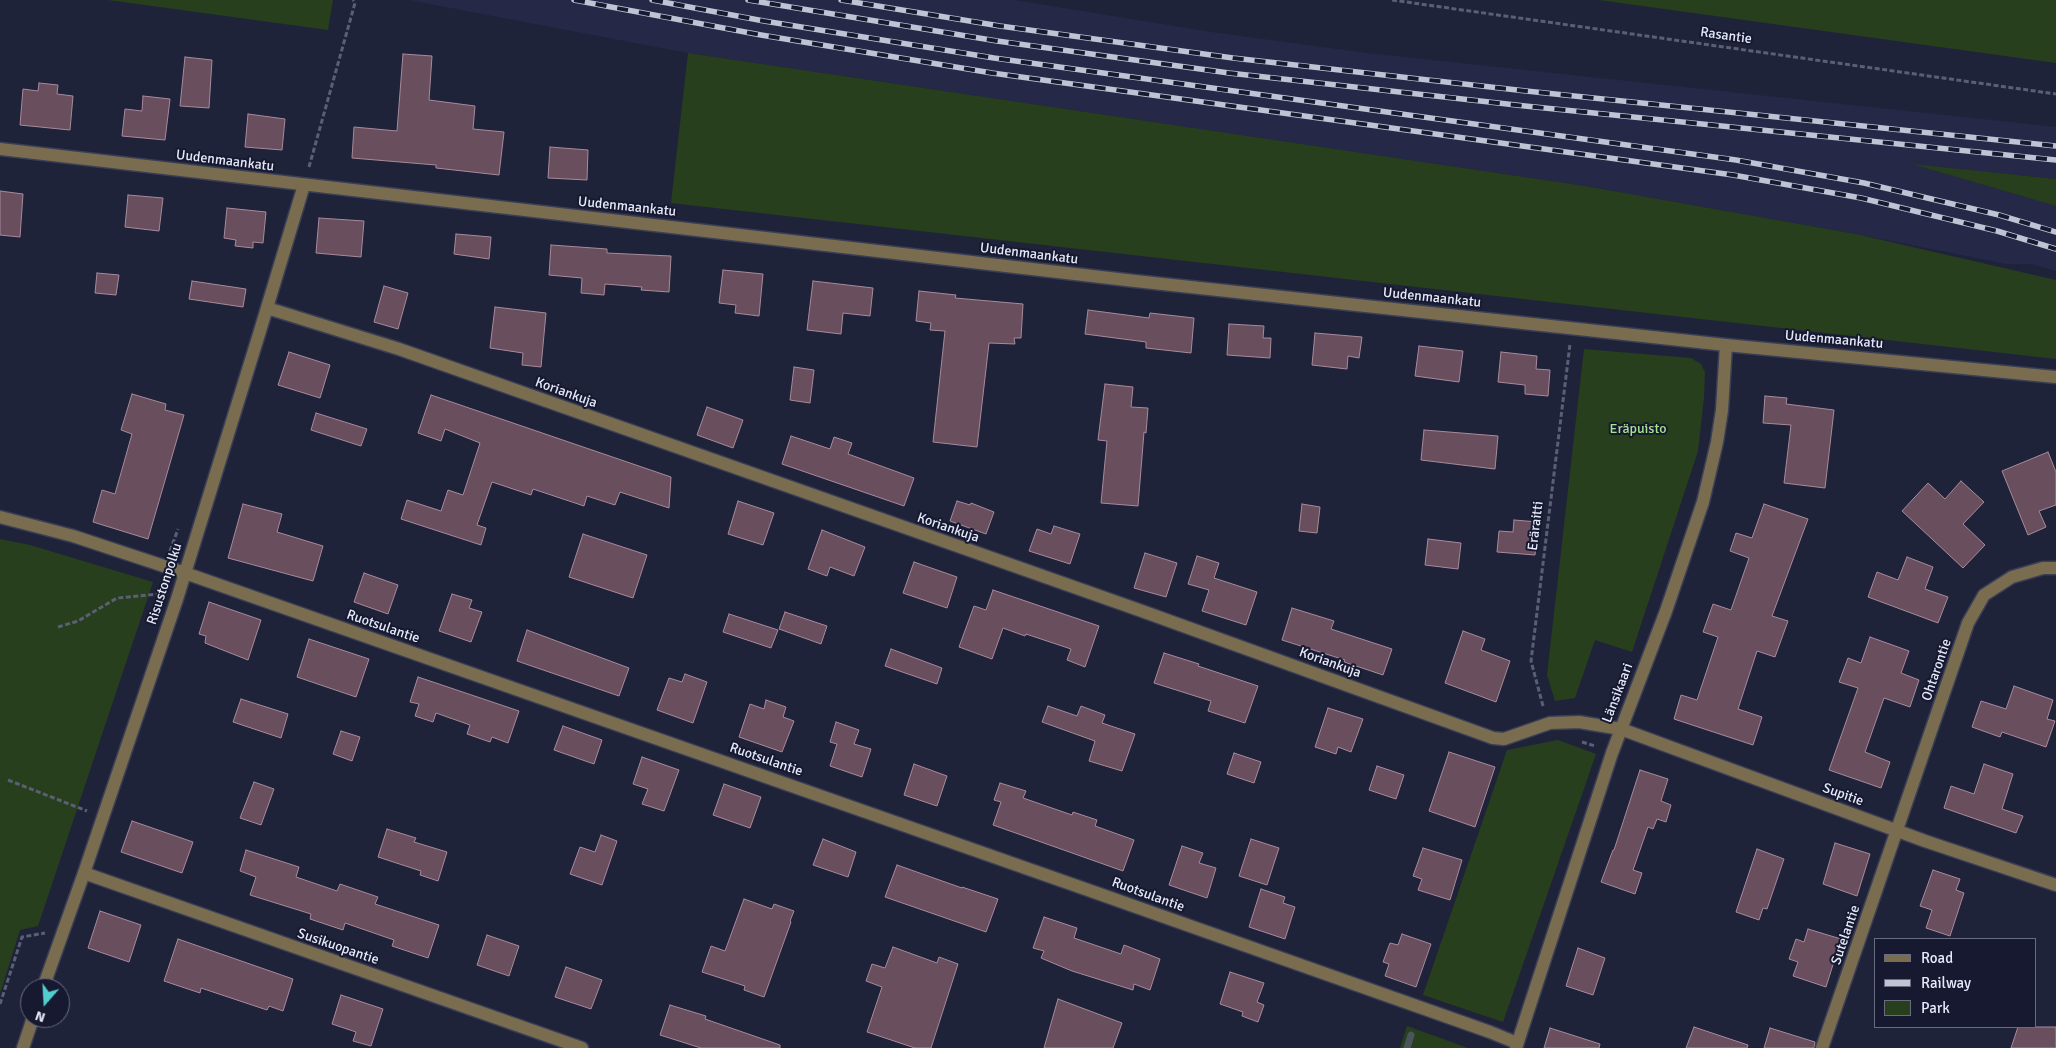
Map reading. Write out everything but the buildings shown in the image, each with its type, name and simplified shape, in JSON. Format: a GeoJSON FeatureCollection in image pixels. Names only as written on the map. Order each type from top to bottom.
{"type":"FeatureCollection","features":[{"type":"Feature","properties":{"kind":"street","name":"Uudenmaankatu"},"geometry":{"type":"LineString","coordinates":[[0,149],[1145,282],[1572,329],[2056,377]]}},
{"type":"Feature","properties":{"kind":"street","name":"Risustonpolku"},"geometry":{"type":"LineString","coordinates":[[47,978],[185,573],[304,185]]}},
{"type":"Feature","properties":{"kind":"street","name":"Koriankuja"},"geometry":{"type":"LineString","coordinates":[[267,308],[398,349],[1130,607],[1493,738],[1504,739],[1550,723],[1578,722],[1621,729]]}},
{"type":"Feature","properties":{"kind":"street","name":"Länsikaari"},"geometry":{"type":"LineString","coordinates":[[1517,1046],[1621,729],[1666,611],[1703,502],[1717,442],[1722,410],[1726,345]]}},
{"type":"Feature","properties":{"kind":"street","name":"Ruotsulantie"},"geometry":{"type":"LineString","coordinates":[[0,516],[73,536],[185,573],[1091,890],[1490,1032],[1517,1046]]}},
{"type":"Feature","properties":{"kind":"street","name":"Ohtarontie"},"geometry":{"type":"LineString","coordinates":[[1898,831],[1968,623],[1984,595],[2012,577],[2043,568],[2056,568]]}},
{"type":"Feature","properties":{"kind":"street","name":"Supitie"},"geometry":{"type":"LineString","coordinates":[[1621,729],[1898,831],[2056,885]]}},
{"type":"Feature","properties":{"kind":"street","name":"Sutelantie"},"geometry":{"type":"LineString","coordinates":[[1822,1048],[1898,831]]}},
{"type":"Feature","properties":{"kind":"street","name":"Susikuopantie"},"geometry":{"type":"LineString","coordinates":[[84,873],[582,1048]]}},
{"type":"Feature","properties":{"kind":"street"},"geometry":{"type":"LineString","coordinates":[[23,1048],[30,1028]]}},
{"type":"Feature","properties":{"kind":"path"},"geometry":{"type":"LineString","coordinates":[[304,185],[355,3],[354,0]]}},
{"type":"Feature","properties":{"kind":"path","name":"Rasantie"},"geometry":{"type":"LineString","coordinates":[[1392,0],[2056,94]]}},
{"type":"Feature","properties":{"kind":"path","name":"Eräraitti"},"geometry":{"type":"LineString","coordinates":[[1550,723],[1531,661],[1572,329]]}},
{"type":"Feature","properties":{"kind":"path"},"geometry":{"type":"LineString","coordinates":[[156,604],[165,567],[180,521]]}},
{"type":"Feature","properties":{"kind":"path"},"geometry":{"type":"LineString","coordinates":[[58,627],[78,621],[117,598],[159,594]]}},
{"type":"Feature","properties":{"kind":"path"},"geometry":{"type":"LineString","coordinates":[[8,780],[87,812],[90,802]]}},
{"type":"Feature","properties":{"kind":"path"},"geometry":{"type":"LineString","coordinates":[[0,1004],[22,937],[47,933]]}},
{"type":"Feature","properties":{"kind":"shaded area"},"geometry":{"type":"Polygon","coordinates":[[[409,0],[1014,0],[1211,32],[1367,53],[2056,127],[2056,179],[1916,165],[2056,206],[2056,271],[2032,264],[2007,264],[1856,234],[1585,186],[688,53],[409,0]]]}},
{"type":"Feature","properties":{"kind":"green space"},"geometry":{"type":"Polygon","coordinates":[[[108,0],[333,0],[328,30],[108,0]]]}},
{"type":"Feature","properties":{"kind":"green space"},"geometry":{"type":"Polygon","coordinates":[[[1599,0],[2056,0],[2056,63],[1599,0]]]}},
{"type":"Feature","properties":{"kind":"green space"},"geometry":{"type":"Polygon","coordinates":[[[688,53],[1585,186],[1856,234],[2056,280],[2056,359],[671,203],[688,53]]]}},
{"type":"Feature","properties":{"kind":"green space"},"geometry":{"type":"Polygon","coordinates":[[[1912,164],[2056,179],[2056,206],[1912,164]]]}},
{"type":"Feature","properties":{"kind":"green space","name":"Eräpuisto"},"geometry":{"type":"Polygon","coordinates":[[[1584,349],[1691,358],[1701,364],[1705,372],[1704,397],[1698,451],[1632,652],[1595,640],[1575,698],[1555,701],[1547,675],[1584,349]]]}},
{"type":"Feature","properties":{"kind":"green space"},"geometry":{"type":"Polygon","coordinates":[[[0,539],[30,545],[153,582],[38,926],[20,930],[0,994],[0,539]]]}},
{"type":"Feature","properties":{"kind":"green space"},"geometry":{"type":"Polygon","coordinates":[[[1558,740],[1596,754],[1503,1022],[1423,995],[1507,750],[1558,740]]]}},
{"type":"Feature","properties":{"kind":"green space"},"geometry":{"type":"Polygon","coordinates":[[[1407,1026],[1468,1048],[1400,1048],[1407,1026]]]}},
{"type":"Feature","properties":{"kind":"waterway"},"geometry":{"type":"LineString","coordinates":[[1407,1048],[1411,1035]]}},
{"type":"Feature","properties":{"kind":"railway"},"geometry":{"type":"LineString","coordinates":[[574,0],[761,35],[992,73],[1733,175],[1861,198],[1997,231],[2056,249]]}},
{"type":"Feature","properties":{"kind":"railway"},"geometry":{"type":"LineString","coordinates":[[652,0],[764,21],[994,58],[1736,160],[1864,183],[1999,215],[2056,232]]}},
{"type":"Feature","properties":{"kind":"railway"},"geometry":{"type":"LineString","coordinates":[[748,0],[997,41],[1229,73],[1525,106],[2056,160]]}},
{"type":"Feature","properties":{"kind":"railway"},"geometry":{"type":"LineString","coordinates":[[841,0],[1000,26],[1233,58],[1526,91],[2056,146]]}}]}
